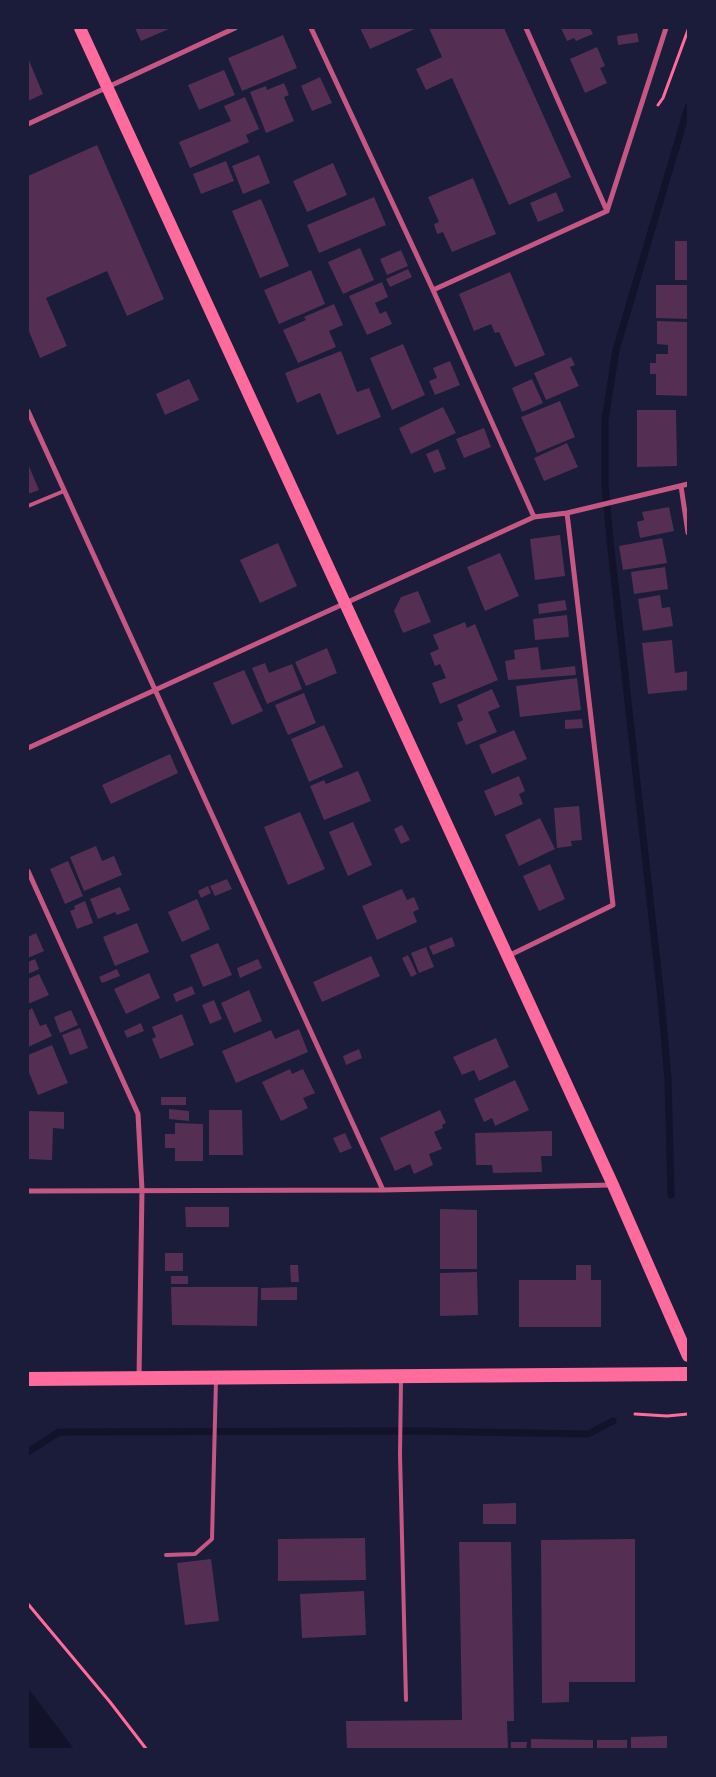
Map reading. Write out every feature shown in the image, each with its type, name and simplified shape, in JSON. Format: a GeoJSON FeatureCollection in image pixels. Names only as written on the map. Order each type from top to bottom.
{"type":"FeatureCollection","features":[{"type":"Feature","properties":{"kind":"highway"},"geometry":{"type":"LineString","coordinates":[[28,1379],[688,1374]]}},
{"type":"Feature","properties":{"kind":"main road"},"geometry":{"type":"LineString","coordinates":[[80,28],[613,1185],[688,1356]]}},
{"type":"Feature","properties":{"kind":"street"},"geometry":{"type":"LineString","coordinates":[[28,124],[235,28]]}},
{"type":"Feature","properties":{"kind":"street"},"geometry":{"type":"LineString","coordinates":[[311,28],[433,290],[534,517]]}},
{"type":"Feature","properties":{"kind":"street"},"geometry":{"type":"LineString","coordinates":[[526,28],[607,211]]}},
{"type":"Feature","properties":{"kind":"street"},"geometry":{"type":"LineString","coordinates":[[433,290],[607,211],[666,28]]}},
{"type":"Feature","properties":{"kind":"street"},"geometry":{"type":"LineString","coordinates":[[28,411],[153,689],[383,1190]]}},
{"type":"Feature","properties":{"kind":"street"},"geometry":{"type":"LineString","coordinates":[[28,748],[153,689],[534,517],[567,513],[688,484]]}},
{"type":"Feature","properties":{"kind":"street"},"geometry":{"type":"LineString","coordinates":[[681,486],[688,533]]}},
{"type":"Feature","properties":{"kind":"street"},"geometry":{"type":"LineString","coordinates":[[507,956],[613,905],[567,513]]}},
{"type":"Feature","properties":{"kind":"street"},"geometry":{"type":"LineString","coordinates":[[28,871],[138,1114],[142,1190],[139,1379]]}},
{"type":"Feature","properties":{"kind":"street"},"geometry":{"type":"LineString","coordinates":[[28,1192],[383,1190],[613,1185]]}},
{"type":"Feature","properties":{"kind":"lane"},"geometry":{"type":"LineString","coordinates":[[28,506],[64,491]]}},
{"type":"Feature","properties":{"kind":"lane"},"geometry":{"type":"LineString","coordinates":[[401,1377],[400,1455],[406,1700]]}},
{"type":"Feature","properties":{"kind":"lane"},"geometry":{"type":"LineString","coordinates":[[166,1555],[195,1554],[212,1539],[216,1378]]}},
{"type":"Feature","properties":{"kind":"path"},"geometry":{"type":"LineString","coordinates":[[635,1414],[667,1416],[688,1414]]}},
{"type":"Feature","properties":{"kind":"path"},"geometry":{"type":"LineString","coordinates":[[28,1604],[110,1702],[146,1750]]}},
{"type":"Feature","properties":{"kind":"shaded area"},"geometry":{"type":"Polygon","coordinates":[[[28,1688],[74,1749],[28,1749],[28,1688]]]}},
{"type":"Feature","properties":{"kind":"building"},"geometry":{"type":"Polygon","coordinates":[[[135,28],[171,28],[141,41],[135,28]]]}},
{"type":"Feature","properties":{"kind":"building"},"geometry":{"type":"Polygon","coordinates":[[[360,28],[417,28],[370,49],[360,28]]]}},
{"type":"Feature","properties":{"kind":"building"},"geometry":{"type":"Polygon","coordinates":[[[429,28],[504,28],[571,177],[509,205],[452,78],[426,90],[416,69],[442,57],[429,28]]]}},
{"type":"Feature","properties":{"kind":"building"},"geometry":{"type":"Polygon","coordinates":[[[561,28],[590,28],[593,34],[576,41],[574,38],[567,41],[561,28]]]}},
{"type":"Feature","properties":{"kind":"building"},"geometry":{"type":"Polygon","coordinates":[[[637,33],[639,42],[618,45],[617,36],[637,33]]]}},
{"type":"Feature","properties":{"kind":"building"},"geometry":{"type":"Polygon","coordinates":[[[283,35],[297,68],[242,91],[228,58],[283,35]]]}},
{"type":"Feature","properties":{"kind":"building"},"geometry":{"type":"Polygon","coordinates":[[[597,47],[605,66],[600,68],[607,83],[585,93],[570,59],[597,47]]]}},
{"type":"Feature","properties":{"kind":"building"},"geometry":{"type":"Polygon","coordinates":[[[28,58],[43,94],[28,101],[28,58]]]}},
{"type":"Feature","properties":{"kind":"building"},"geometry":{"type":"Polygon","coordinates":[[[224,70],[235,95],[199,110],[188,85],[224,70]]]}},
{"type":"Feature","properties":{"kind":"building"},"geometry":{"type":"Polygon","coordinates":[[[320,77],[332,103],[312,111],[301,86],[320,77]]]}},
{"type":"Feature","properties":{"kind":"building"},"geometry":{"type":"Polygon","coordinates":[[[284,83],[289,95],[284,97],[294,121],[266,133],[250,92],[266,86],[267,90],[284,83]]]}},
{"type":"Feature","properties":{"kind":"building"},"geometry":{"type":"Polygon","coordinates":[[[245,97],[259,129],[246,135],[249,142],[190,168],[179,142],[231,121],[224,106],[245,97]]]}},
{"type":"Feature","properties":{"kind":"building"},"geometry":{"type":"Polygon","coordinates":[[[97,145],[164,299],[127,316],[107,271],[46,298],[67,346],[40,358],[28,329],[28,176],[97,145]]]}},
{"type":"Feature","properties":{"kind":"building"},"geometry":{"type":"Polygon","coordinates":[[[259,155],[270,183],[243,194],[232,166],[259,155]]]}},
{"type":"Feature","properties":{"kind":"building"},"geometry":{"type":"Polygon","coordinates":[[[226,161],[234,181],[201,194],[193,174],[226,161]]]}},
{"type":"Feature","properties":{"kind":"building"},"geometry":{"type":"Polygon","coordinates":[[[333,163],[347,195],[307,212],[293,181],[333,163]]]}},
{"type":"Feature","properties":{"kind":"building"},"geometry":{"type":"Polygon","coordinates":[[[473,178],[496,234],[452,252],[443,232],[437,234],[434,224],[439,222],[428,197],[473,178]]]}},
{"type":"Feature","properties":{"kind":"building"},"geometry":{"type":"Polygon","coordinates":[[[556,192],[564,211],[538,222],[530,203],[556,192]]]}},
{"type":"Feature","properties":{"kind":"building"},"geometry":{"type":"Polygon","coordinates":[[[374,197],[386,225],[319,253],[307,225],[374,197]]]}},
{"type":"Feature","properties":{"kind":"building"},"geometry":{"type":"Polygon","coordinates":[[[261,199],[289,266],[260,278],[232,211],[261,199]]]}},
{"type":"Feature","properties":{"kind":"building"},"geometry":{"type":"Polygon","coordinates":[[[675,241],[688,241],[688,280],[675,280],[675,241]]]}},
{"type":"Feature","properties":{"kind":"building"},"geometry":{"type":"Polygon","coordinates":[[[360,248],[374,280],[343,294],[328,262],[360,248]]]}},
{"type":"Feature","properties":{"kind":"building"},"geometry":{"type":"Polygon","coordinates":[[[401,250],[408,266],[387,275],[380,259],[401,250]]]}},
{"type":"Feature","properties":{"kind":"building"},"geometry":{"type":"Polygon","coordinates":[[[408,269],[412,277],[390,287],[386,279],[408,269]]]}},
{"type":"Feature","properties":{"kind":"building"},"geometry":{"type":"Polygon","coordinates":[[[311,270],[325,304],[279,324],[264,290],[311,270]]]}},
{"type":"Feature","properties":{"kind":"building"},"geometry":{"type":"Polygon","coordinates":[[[510,272],[545,355],[515,367],[499,332],[495,333],[491,324],[474,331],[459,294],[510,272]]]}},
{"type":"Feature","properties":{"kind":"building"},"geometry":{"type":"Polygon","coordinates":[[[382,282],[388,297],[375,303],[380,314],[386,311],[392,324],[367,335],[349,296],[382,282]]]}},
{"type":"Feature","properties":{"kind":"building"},"geometry":{"type":"Polygon","coordinates":[[[656,285],[688,285],[688,319],[656,318],[656,285]]]}},
{"type":"Feature","properties":{"kind":"building"},"geometry":{"type":"Polygon","coordinates":[[[334,304],[343,325],[329,331],[336,347],[298,363],[283,330],[306,320],[304,317],[334,304]]]}},
{"type":"Feature","properties":{"kind":"building"},"geometry":{"type":"Polygon","coordinates":[[[657,321],[688,322],[688,396],[656,395],[656,374],[650,374],[650,363],[656,363],[656,354],[668,354],[668,345],[657,344],[657,321]]]}},
{"type":"Feature","properties":{"kind":"building"},"geometry":{"type":"Polygon","coordinates":[[[403,344],[425,395],[392,410],[370,358],[403,344]]]}},
{"type":"Feature","properties":{"kind":"building"},"geometry":{"type":"Polygon","coordinates":[[[341,351],[357,392],[369,388],[381,417],[337,435],[320,393],[297,403],[285,373],[341,351]]]}},
{"type":"Feature","properties":{"kind":"building"},"geometry":{"type":"Polygon","coordinates":[[[571,357],[575,365],[570,367],[579,386],[546,400],[534,373],[571,357]]]}},
{"type":"Feature","properties":{"kind":"building"},"geometry":{"type":"Polygon","coordinates":[[[450,361],[460,385],[435,395],[429,381],[437,378],[433,368],[450,361]]]}},
{"type":"Feature","properties":{"kind":"building"},"geometry":{"type":"Polygon","coordinates":[[[189,379],[199,400],[165,415],[156,394],[189,379]]]}},
{"type":"Feature","properties":{"kind":"building"},"geometry":{"type":"Polygon","coordinates":[[[532,379],[543,403],[522,412],[512,388],[532,379]]]}},
{"type":"Feature","properties":{"kind":"building"},"geometry":{"type":"Polygon","coordinates":[[[560,401],[575,437],[537,453],[521,417],[560,401]]]}},
{"type":"Feature","properties":{"kind":"building"},"geometry":{"type":"Polygon","coordinates":[[[443,407],[456,433],[411,454],[399,428],[443,407]]]}},
{"type":"Feature","properties":{"kind":"building"},"geometry":{"type":"Polygon","coordinates":[[[637,410],[676,410],[677,466],[637,467],[637,410]]]}},
{"type":"Feature","properties":{"kind":"building"},"geometry":{"type":"Polygon","coordinates":[[[484,428],[491,447],[464,458],[456,439],[484,428]]]}},
{"type":"Feature","properties":{"kind":"building"},"geometry":{"type":"Polygon","coordinates":[[[567,443],[578,467],[544,481],[534,458],[567,443]]]}},
{"type":"Feature","properties":{"kind":"building"},"geometry":{"type":"Polygon","coordinates":[[[438,449],[446,469],[434,473],[426,454],[438,449]]]}},
{"type":"Feature","properties":{"kind":"building"},"geometry":{"type":"Polygon","coordinates":[[[28,464],[39,490],[28,494],[28,464]]]}},
{"type":"Feature","properties":{"kind":"building"},"geometry":{"type":"Polygon","coordinates":[[[669,507],[674,531],[640,538],[637,522],[644,520],[642,512],[669,507]]]}},
{"type":"Feature","properties":{"kind":"building"},"geometry":{"type":"Polygon","coordinates":[[[560,535],[565,576],[535,580],[530,539],[560,535]]]}},
{"type":"Feature","properties":{"kind":"building"},"geometry":{"type":"Polygon","coordinates":[[[662,538],[667,563],[623,570],[619,546],[662,538]]]}},
{"type":"Feature","properties":{"kind":"building"},"geometry":{"type":"Polygon","coordinates":[[[278,543],[297,586],[260,603],[240,560],[278,543]]]}},
{"type":"Feature","properties":{"kind":"building"},"geometry":{"type":"Polygon","coordinates":[[[500,553],[519,596],[485,611],[467,567],[500,553]]]}},
{"type":"Feature","properties":{"kind":"building"},"geometry":{"type":"Polygon","coordinates":[[[665,567],[668,589],[634,594],[631,572],[665,567]]]}},
{"type":"Feature","properties":{"kind":"building"},"geometry":{"type":"Polygon","coordinates":[[[418,591],[431,622],[403,633],[394,611],[401,597],[418,591]]]}},
{"type":"Feature","properties":{"kind":"building"},"geometry":{"type":"Polygon","coordinates":[[[660,595],[662,608],[670,607],[673,626],[643,631],[638,599],[660,595]]]}},
{"type":"Feature","properties":{"kind":"building"},"geometry":{"type":"Polygon","coordinates":[[[565,600],[567,610],[539,614],[538,604],[565,600]]]}},
{"type":"Feature","properties":{"kind":"building"},"geometry":{"type":"Polygon","coordinates":[[[567,615],[569,637],[535,640],[533,619],[567,615]]]}},
{"type":"Feature","properties":{"kind":"building"},"geometry":{"type":"Polygon","coordinates":[[[465,622],[467,628],[475,624],[498,680],[440,704],[432,683],[446,678],[440,664],[435,666],[430,653],[439,649],[433,635],[465,622]]]}},
{"type":"Feature","properties":{"kind":"building"},"geometry":{"type":"Polygon","coordinates":[[[672,640],[675,673],[688,671],[688,690],[648,694],[642,643],[672,640]]]}},
{"type":"Feature","properties":{"kind":"building"},"geometry":{"type":"Polygon","coordinates":[[[538,647],[541,670],[575,666],[576,675],[508,680],[505,661],[515,659],[514,650],[538,647]]]}},
{"type":"Feature","properties":{"kind":"building"},"geometry":{"type":"Polygon","coordinates":[[[327,648],[337,673],[306,686],[295,662],[327,648]]]}},
{"type":"Feature","properties":{"kind":"building"},"geometry":{"type":"Polygon","coordinates":[[[265,663],[269,673],[292,664],[302,689],[267,704],[252,668],[265,663]]]}},
{"type":"Feature","properties":{"kind":"building"},"geometry":{"type":"Polygon","coordinates":[[[244,670],[263,711],[232,725],[213,683],[244,670]]]}},
{"type":"Feature","properties":{"kind":"building"},"geometry":{"type":"Polygon","coordinates":[[[577,678],[581,710],[520,717],[516,686],[577,678]]]}},
{"type":"Feature","properties":{"kind":"building"},"geometry":{"type":"Polygon","coordinates":[[[492,689],[500,707],[488,712],[497,732],[466,745],[457,723],[463,720],[457,705],[492,689]]]}},
{"type":"Feature","properties":{"kind":"building"},"geometry":{"type":"Polygon","coordinates":[[[304,693],[316,723],[288,735],[275,705],[304,693]]]}},
{"type":"Feature","properties":{"kind":"building"},"geometry":{"type":"Polygon","coordinates":[[[582,719],[583,728],[565,729],[565,720],[582,719]]]}},
{"type":"Feature","properties":{"kind":"building"},"geometry":{"type":"Polygon","coordinates":[[[324,725],[343,767],[309,782],[291,739],[324,725]]]}},
{"type":"Feature","properties":{"kind":"building"},"geometry":{"type":"Polygon","coordinates":[[[514,730],[527,759],[492,774],[479,745],[514,730]]]}},
{"type":"Feature","properties":{"kind":"building"},"geometry":{"type":"Polygon","coordinates":[[[170,754],[178,773],[111,804],[102,785],[170,754]]]}},
{"type":"Feature","properties":{"kind":"building"},"geometry":{"type":"Polygon","coordinates":[[[358,771],[371,801],[324,820],[310,786],[324,780],[326,784],[358,771]]]}},
{"type":"Feature","properties":{"kind":"building"},"geometry":{"type":"Polygon","coordinates":[[[519,776],[525,791],[519,794],[523,804],[495,816],[484,791],[519,776]]]}},
{"type":"Feature","properties":{"kind":"building"},"geometry":{"type":"Polygon","coordinates":[[[579,806],[582,840],[571,841],[572,846],[557,848],[554,808],[579,806]]]}},
{"type":"Feature","properties":{"kind":"building"},"geometry":{"type":"Polygon","coordinates":[[[300,812],[325,869],[288,885],[264,827],[300,812]]]}},
{"type":"Feature","properties":{"kind":"building"},"geometry":{"type":"Polygon","coordinates":[[[540,818],[555,849],[519,866],[505,835],[540,818]]]}},
{"type":"Feature","properties":{"kind":"building"},"geometry":{"type":"Polygon","coordinates":[[[353,822],[372,865],[348,876],[329,832],[353,822]]]}},
{"type":"Feature","properties":{"kind":"building"},"geometry":{"type":"Polygon","coordinates":[[[402,825],[410,840],[401,844],[394,829],[402,825]]]}},
{"type":"Feature","properties":{"kind":"building"},"geometry":{"type":"Polygon","coordinates":[[[96,846],[102,861],[114,856],[122,875],[84,891],[70,857],[96,846]]]}},
{"type":"Feature","properties":{"kind":"building"},"geometry":{"type":"Polygon","coordinates":[[[68,861],[83,896],[65,904],[50,869],[68,861]]]}},
{"type":"Feature","properties":{"kind":"building"},"geometry":{"type":"Polygon","coordinates":[[[550,864],[565,899],[539,911],[523,876],[550,864]]]}},
{"type":"Feature","properties":{"kind":"building"},"geometry":{"type":"Polygon","coordinates":[[[227,879],[232,889],[215,896],[210,886],[227,879]]]}},
{"type":"Feature","properties":{"kind":"building"},"geometry":{"type":"Polygon","coordinates":[[[208,886],[211,893],[201,898],[198,891],[208,886]]]}},
{"type":"Feature","properties":{"kind":"building"},"geometry":{"type":"Polygon","coordinates":[[[120,887],[130,910],[117,915],[115,912],[98,919],[90,899],[120,887]]]}},
{"type":"Feature","properties":{"kind":"building"},"geometry":{"type":"Polygon","coordinates":[[[402,889],[407,900],[414,897],[419,909],[413,912],[417,922],[377,940],[362,906],[402,889]]]}},
{"type":"Feature","properties":{"kind":"building"},"geometry":{"type":"Polygon","coordinates":[[[197,899],[210,929],[182,942],[168,912],[197,899]]]}},
{"type":"Feature","properties":{"kind":"building"},"geometry":{"type":"Polygon","coordinates":[[[85,901],[93,923],[77,929],[70,911],[75,909],[74,906],[85,901]]]}},
{"type":"Feature","properties":{"kind":"building"},"geometry":{"type":"Polygon","coordinates":[[[137,923],[149,952],[115,966],[103,937],[137,923]]]}},
{"type":"Feature","properties":{"kind":"building"},"geometry":{"type":"Polygon","coordinates":[[[36,933],[44,951],[28,958],[28,937],[36,933]]]}},
{"type":"Feature","properties":{"kind":"building"},"geometry":{"type":"Polygon","coordinates":[[[452,937],[455,946],[433,955],[429,946],[452,937]]]}},
{"type":"Feature","properties":{"kind":"building"},"geometry":{"type":"Polygon","coordinates":[[[218,943],[232,975],[203,987],[190,955],[218,943]]]}},
{"type":"Feature","properties":{"kind":"building"},"geometry":{"type":"Polygon","coordinates":[[[426,947],[434,967],[419,973],[411,953],[426,947]]]}},
{"type":"Feature","properties":{"kind":"building"},"geometry":{"type":"Polygon","coordinates":[[[408,955],[417,974],[411,977],[402,958],[408,955]]]}},
{"type":"Feature","properties":{"kind":"building"},"geometry":{"type":"Polygon","coordinates":[[[371,956],[380,976],[322,1002],[313,982],[371,956]]]}},
{"type":"Feature","properties":{"kind":"building"},"geometry":{"type":"Polygon","coordinates":[[[35,959],[39,969],[28,974],[28,962],[35,959]]]}},
{"type":"Feature","properties":{"kind":"building"},"geometry":{"type":"Polygon","coordinates":[[[258,959],[262,968],[240,978],[237,968],[258,959]]]}},
{"type":"Feature","properties":{"kind":"building"},"geometry":{"type":"Polygon","coordinates":[[[117,969],[120,976],[102,983],[99,977],[117,969]]]}},
{"type":"Feature","properties":{"kind":"building"},"geometry":{"type":"Polygon","coordinates":[[[149,973],[160,998],[126,1014],[114,989],[149,973]]]}},
{"type":"Feature","properties":{"kind":"building"},"geometry":{"type":"Polygon","coordinates":[[[39,974],[49,995],[28,1004],[28,979],[39,974]]]}},
{"type":"Feature","properties":{"kind":"building"},"geometry":{"type":"Polygon","coordinates":[[[192,986],[195,994],[176,1002],[173,994],[192,986]]]}},
{"type":"Feature","properties":{"kind":"building"},"geometry":{"type":"Polygon","coordinates":[[[249,990],[262,1021],[234,1033],[221,1003],[249,990]]]}},
{"type":"Feature","properties":{"kind":"building"},"geometry":{"type":"Polygon","coordinates":[[[214,1000],[222,1019],[210,1024],[202,1005],[214,1000]]]}},
{"type":"Feature","properties":{"kind":"building"},"geometry":{"type":"Polygon","coordinates":[[[32,1008],[40,1026],[46,1024],[52,1036],[28,1047],[28,1011],[32,1008]]]}},
{"type":"Feature","properties":{"kind":"building"},"geometry":{"type":"Polygon","coordinates":[[[71,1010],[78,1025],[60,1033],[54,1017],[71,1010]]]}},
{"type":"Feature","properties":{"kind":"building"},"geometry":{"type":"Polygon","coordinates":[[[182,1014],[194,1045],[160,1059],[152,1039],[156,1037],[152,1027],[182,1014]]]}},
{"type":"Feature","properties":{"kind":"building"},"geometry":{"type":"Polygon","coordinates":[[[141,1023],[144,1031],[127,1038],[124,1031],[141,1023]]]}},
{"type":"Feature","properties":{"kind":"building"},"geometry":{"type":"Polygon","coordinates":[[[80,1028],[88,1048],[70,1055],[62,1035],[80,1028]]]}},
{"type":"Feature","properties":{"kind":"building"},"geometry":{"type":"Polygon","coordinates":[[[299,1029],[308,1052],[236,1083],[222,1051],[271,1030],[275,1039],[299,1029]]]}},
{"type":"Feature","properties":{"kind":"building"},"geometry":{"type":"Polygon","coordinates":[[[496,1038],[509,1067],[479,1081],[474,1070],[462,1075],[453,1057],[496,1038]]]}},
{"type":"Feature","properties":{"kind":"building"},"geometry":{"type":"Polygon","coordinates":[[[52,1045],[68,1083],[38,1095],[28,1070],[28,1055],[52,1045]]]}},
{"type":"Feature","properties":{"kind":"building"},"geometry":{"type":"Polygon","coordinates":[[[359,1049],[362,1058],[346,1065],[343,1056],[359,1049]]]}},
{"type":"Feature","properties":{"kind":"building"},"geometry":{"type":"Polygon","coordinates":[[[290,1069],[292,1074],[303,1069],[315,1093],[303,1098],[308,1108],[281,1121],[262,1082],[290,1069]]]}},
{"type":"Feature","properties":{"kind":"building"},"geometry":{"type":"Polygon","coordinates":[[[515,1080],[529,1110],[495,1126],[492,1118],[484,1122],[474,1099],[515,1080]]]}},
{"type":"Feature","properties":{"kind":"building"},"geometry":{"type":"Polygon","coordinates":[[[161,1097],[186,1097],[186,1105],[161,1105],[161,1097]]]}},
{"type":"Feature","properties":{"kind":"building"},"geometry":{"type":"Polygon","coordinates":[[[169,1109],[189,1111],[189,1121],[169,1119],[169,1109]]]}},
{"type":"Feature","properties":{"kind":"building"},"geometry":{"type":"Polygon","coordinates":[[[209,1110],[242,1110],[243,1155],[209,1155],[209,1110]]]}},
{"type":"Feature","properties":{"kind":"building"},"geometry":{"type":"Polygon","coordinates":[[[440,1110],[446,1123],[442,1125],[443,1128],[434,1132],[442,1149],[429,1154],[433,1165],[414,1174],[410,1164],[395,1171],[380,1138],[440,1110]]]}},
{"type":"Feature","properties":{"kind":"building"},"geometry":{"type":"Polygon","coordinates":[[[28,1111],[64,1112],[64,1129],[53,1128],[52,1160],[28,1159],[28,1111]]]}},
{"type":"Feature","properties":{"kind":"building"},"geometry":{"type":"Polygon","coordinates":[[[175,1123],[203,1124],[203,1161],[175,1161],[175,1148],[165,1148],[165,1134],[175,1134],[175,1123]]]}},
{"type":"Feature","properties":{"kind":"building"},"geometry":{"type":"Polygon","coordinates":[[[552,1131],[552,1156],[541,1156],[542,1172],[493,1173],[492,1165],[476,1165],[475,1133],[552,1131]]]}},
{"type":"Feature","properties":{"kind":"building"},"geometry":{"type":"Polygon","coordinates":[[[345,1133],[352,1148],[340,1153],[333,1138],[345,1133]]]}},
{"type":"Feature","properties":{"kind":"building"},"geometry":{"type":"Polygon","coordinates":[[[185,1207],[229,1207],[229,1227],[186,1227],[185,1207]]]}},
{"type":"Feature","properties":{"kind":"building"},"geometry":{"type":"Polygon","coordinates":[[[440,1209],[477,1210],[477,1269],[440,1269],[440,1209]]]}},
{"type":"Feature","properties":{"kind":"building"},"geometry":{"type":"Polygon","coordinates":[[[165,1253],[183,1253],[183,1271],[165,1271],[165,1253]]]}},
{"type":"Feature","properties":{"kind":"building"},"geometry":{"type":"Polygon","coordinates":[[[290,1265],[298,1265],[299,1282],[291,1282],[290,1265]]]}},
{"type":"Feature","properties":{"kind":"building"},"geometry":{"type":"Polygon","coordinates":[[[576,1265],[591,1265],[591,1280],[601,1280],[601,1327],[519,1327],[519,1280],[576,1280],[576,1265]]]}},
{"type":"Feature","properties":{"kind":"building"},"geometry":{"type":"Polygon","coordinates":[[[477,1272],[478,1315],[440,1316],[440,1273],[477,1272]]]}},
{"type":"Feature","properties":{"kind":"building"},"geometry":{"type":"Polygon","coordinates":[[[171,1276],[188,1276],[188,1284],[171,1284],[171,1276]]]}},
{"type":"Feature","properties":{"kind":"building"},"geometry":{"type":"Polygon","coordinates":[[[171,1287],[258,1287],[257,1326],[172,1325],[171,1287]]]}},
{"type":"Feature","properties":{"kind":"building"},"geometry":{"type":"Polygon","coordinates":[[[297,1287],[297,1300],[261,1300],[261,1288],[297,1287]]]}},
{"type":"Feature","properties":{"kind":"building"},"geometry":{"type":"Polygon","coordinates":[[[516,1503],[516,1524],[483,1524],[483,1504],[516,1503]]]}},
{"type":"Feature","properties":{"kind":"building"},"geometry":{"type":"Polygon","coordinates":[[[365,1538],[366,1580],[278,1581],[278,1539],[365,1538]]]}},
{"type":"Feature","properties":{"kind":"building"},"geometry":{"type":"Polygon","coordinates":[[[635,1539],[635,1682],[569,1682],[569,1702],[542,1703],[541,1540],[635,1539]]]}},
{"type":"Feature","properties":{"kind":"building"},"geometry":{"type":"Polygon","coordinates":[[[459,1542],[511,1542],[514,1721],[507,1721],[508,1750],[347,1750],[346,1721],[462,1720],[459,1542]]]}},
{"type":"Feature","properties":{"kind":"building"},"geometry":{"type":"Polygon","coordinates":[[[211,1559],[219,1621],[185,1625],[177,1563],[211,1559]]]}},
{"type":"Feature","properties":{"kind":"building"},"geometry":{"type":"Polygon","coordinates":[[[364,1591],[366,1635],[302,1638],[300,1594],[364,1591]]]}},
{"type":"Feature","properties":{"kind":"building"},"geometry":{"type":"Polygon","coordinates":[[[667,1736],[667,1750],[631,1750],[631,1737],[667,1736]]]}},
{"type":"Feature","properties":{"kind":"building"},"geometry":{"type":"Polygon","coordinates":[[[531,1739],[593,1740],[593,1750],[531,1750],[531,1739]]]}},
{"type":"Feature","properties":{"kind":"building"},"geometry":{"type":"Polygon","coordinates":[[[597,1740],[627,1740],[627,1750],[597,1750],[597,1740]]]}},
{"type":"Feature","properties":{"kind":"building"},"geometry":{"type":"Polygon","coordinates":[[[511,1742],[527,1742],[526,1750],[511,1750],[511,1742]]]}},
{"type":"Feature","properties":{"kind":"waterway"},"geometry":{"type":"LineString","coordinates":[[671,1195],[668,1078],[660,989],[610,540],[605,484],[605,420],[616,350],[688,107]]}},
{"type":"Feature","properties":{"kind":"waterway"},"geometry":{"type":"LineString","coordinates":[[28,1452],[59,1432],[417,1431],[588,1434],[613,1421]]}}]}
